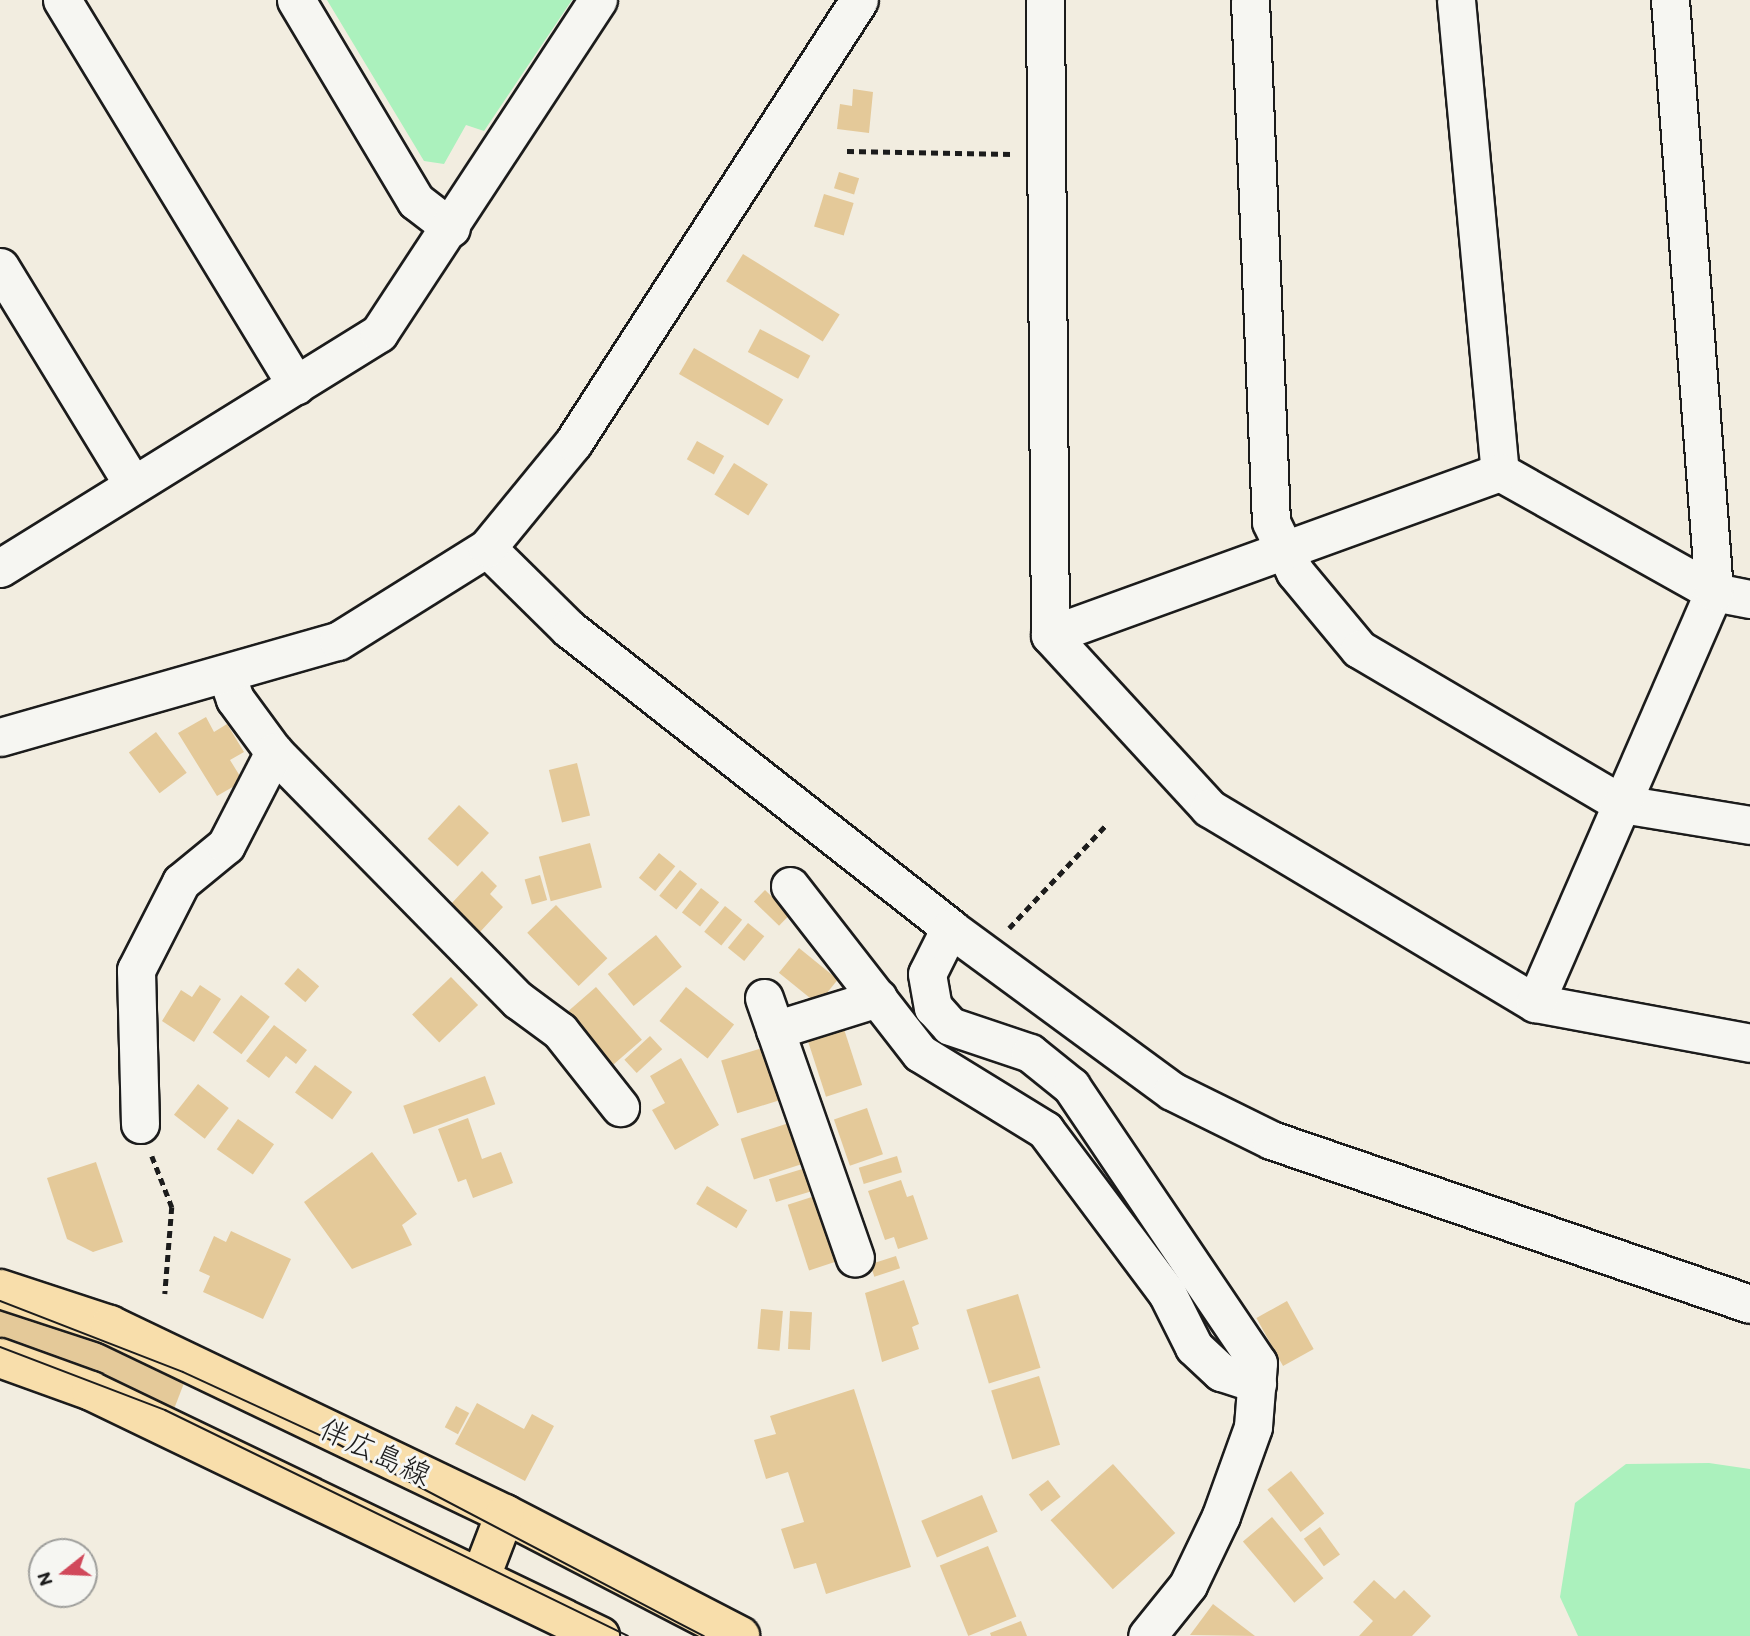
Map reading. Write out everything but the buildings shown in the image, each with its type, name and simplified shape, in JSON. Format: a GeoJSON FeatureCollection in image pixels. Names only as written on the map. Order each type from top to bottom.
{"type":"FeatureCollection","features":[{"type":"Feature","properties":{"kind":"main road","name":"伴広島線"},"geometry":{"type":"LineString","coordinates":[[0,1289],[110,1325],[505,1514],[740,1636]]}},
{"type":"Feature","properties":{"kind":"main road"},"geometry":{"type":"LineString","coordinates":[[0,1358],[91,1391],[482,1574],[600,1636]]}},
{"type":"Feature","properties":{"kind":"main road"},"geometry":{"type":"LineString","coordinates":[[482,1574],[505,1514]]}},
{"type":"Feature","properties":{"kind":"street"},"geometry":{"type":"LineString","coordinates":[[62,0],[296,385]]}},
{"type":"Feature","properties":{"kind":"street"},"geometry":{"type":"LineString","coordinates":[[296,0],[416,201],[451,228]]}},
{"type":"Feature","properties":{"kind":"street"},"geometry":{"type":"LineString","coordinates":[[0,568],[379,333],[451,228],[598,0]]}},
{"type":"Feature","properties":{"kind":"street"},"geometry":{"type":"LineString","coordinates":[[0,737],[227,676],[338,641],[487,548],[573,443],[859,0]]}},
{"type":"Feature","properties":{"kind":"street"},"geometry":{"type":"LineString","coordinates":[[1045,0],[1050,635],[1209,808],[1535,1003],[1750,1043]]}},
{"type":"Feature","properties":{"kind":"street"},"geometry":{"type":"LineString","coordinates":[[1250,0],[1271,522],[1283,551],[1359,649],[1622,804],[1750,825]]}},
{"type":"Feature","properties":{"kind":"street"},"geometry":{"type":"LineString","coordinates":[[1456,0],[1500,472]]}},
{"type":"Feature","properties":{"kind":"street"},"geometry":{"type":"LineString","coordinates":[[1535,1003],[1714,592],[1670,0]]}},
{"type":"Feature","properties":{"kind":"street"},"geometry":{"type":"LineString","coordinates":[[0,267],[133,485]]}},
{"type":"Feature","properties":{"kind":"street"},"geometry":{"type":"LineString","coordinates":[[1050,635],[1500,472],[1714,592],[1750,599]]}},
{"type":"Feature","properties":{"kind":"street"},"geometry":{"type":"LineString","coordinates":[[487,548],[568,628],[950,928],[1172,1091],[1271,1140],[1750,1304]]}},
{"type":"Feature","properties":{"kind":"street"},"geometry":{"type":"LineString","coordinates":[[227,676],[235,699],[274,752],[518,1000],[560,1031],[621,1107]]}},
{"type":"Feature","properties":{"kind":"street"},"geometry":{"type":"LineString","coordinates":[[140,1124],[136,970],[181,882],[226,845],[274,752]]}},
{"type":"Feature","properties":{"kind":"street"},"geometry":{"type":"LineString","coordinates":[[790,886],[920,1052],[1045,1130],[1167,1293],[1194,1347],[1221,1372],[1257,1384]]}},
{"type":"Feature","properties":{"kind":"street"},"geometry":{"type":"LineString","coordinates":[[950,928],[926,974],[933,1007],[950,1026],[1030,1053],[1071,1086],[1258,1363],[1253,1427],[1221,1516],[1188,1586],[1147,1636]]}},
{"type":"Feature","properties":{"kind":"street"},"geometry":{"type":"LineString","coordinates":[[855,1258],[769,1014],[877,998]]}},
{"type":"Feature","properties":{"kind":"path"},"geometry":{"type":"LineString","coordinates":[[847,151],[1019,155]]}},
{"type":"Feature","properties":{"kind":"path"},"geometry":{"type":"LineString","coordinates":[[1006,932],[1106,825]]}},
{"type":"Feature","properties":{"kind":"path"},"geometry":{"type":"LineString","coordinates":[[140,1124],[172,1207],[164,1294]]}},
{"type":"Feature","properties":{"kind":"green space"},"geometry":{"type":"Polygon","coordinates":[[[327,0],[572,0],[484,131],[466,125],[444,164],[424,161],[327,0]]]}},
{"type":"Feature","properties":{"kind":"green space"},"geometry":{"type":"Polygon","coordinates":[[[1709,1463],[1750,1469],[1750,1636],[1578,1636],[1560,1597],[1575,1503],[1626,1464],[1709,1463]]]}},
{"type":"Feature","properties":{"kind":"tram line"},"geometry":{"type":"LineString","coordinates":[[0,1301],[183,1372],[332,1441],[704,1636]]}},
{"type":"Feature","properties":{"kind":"tram line"},"geometry":{"type":"LineString","coordinates":[[0,1347],[165,1410],[628,1636]]}}]}
